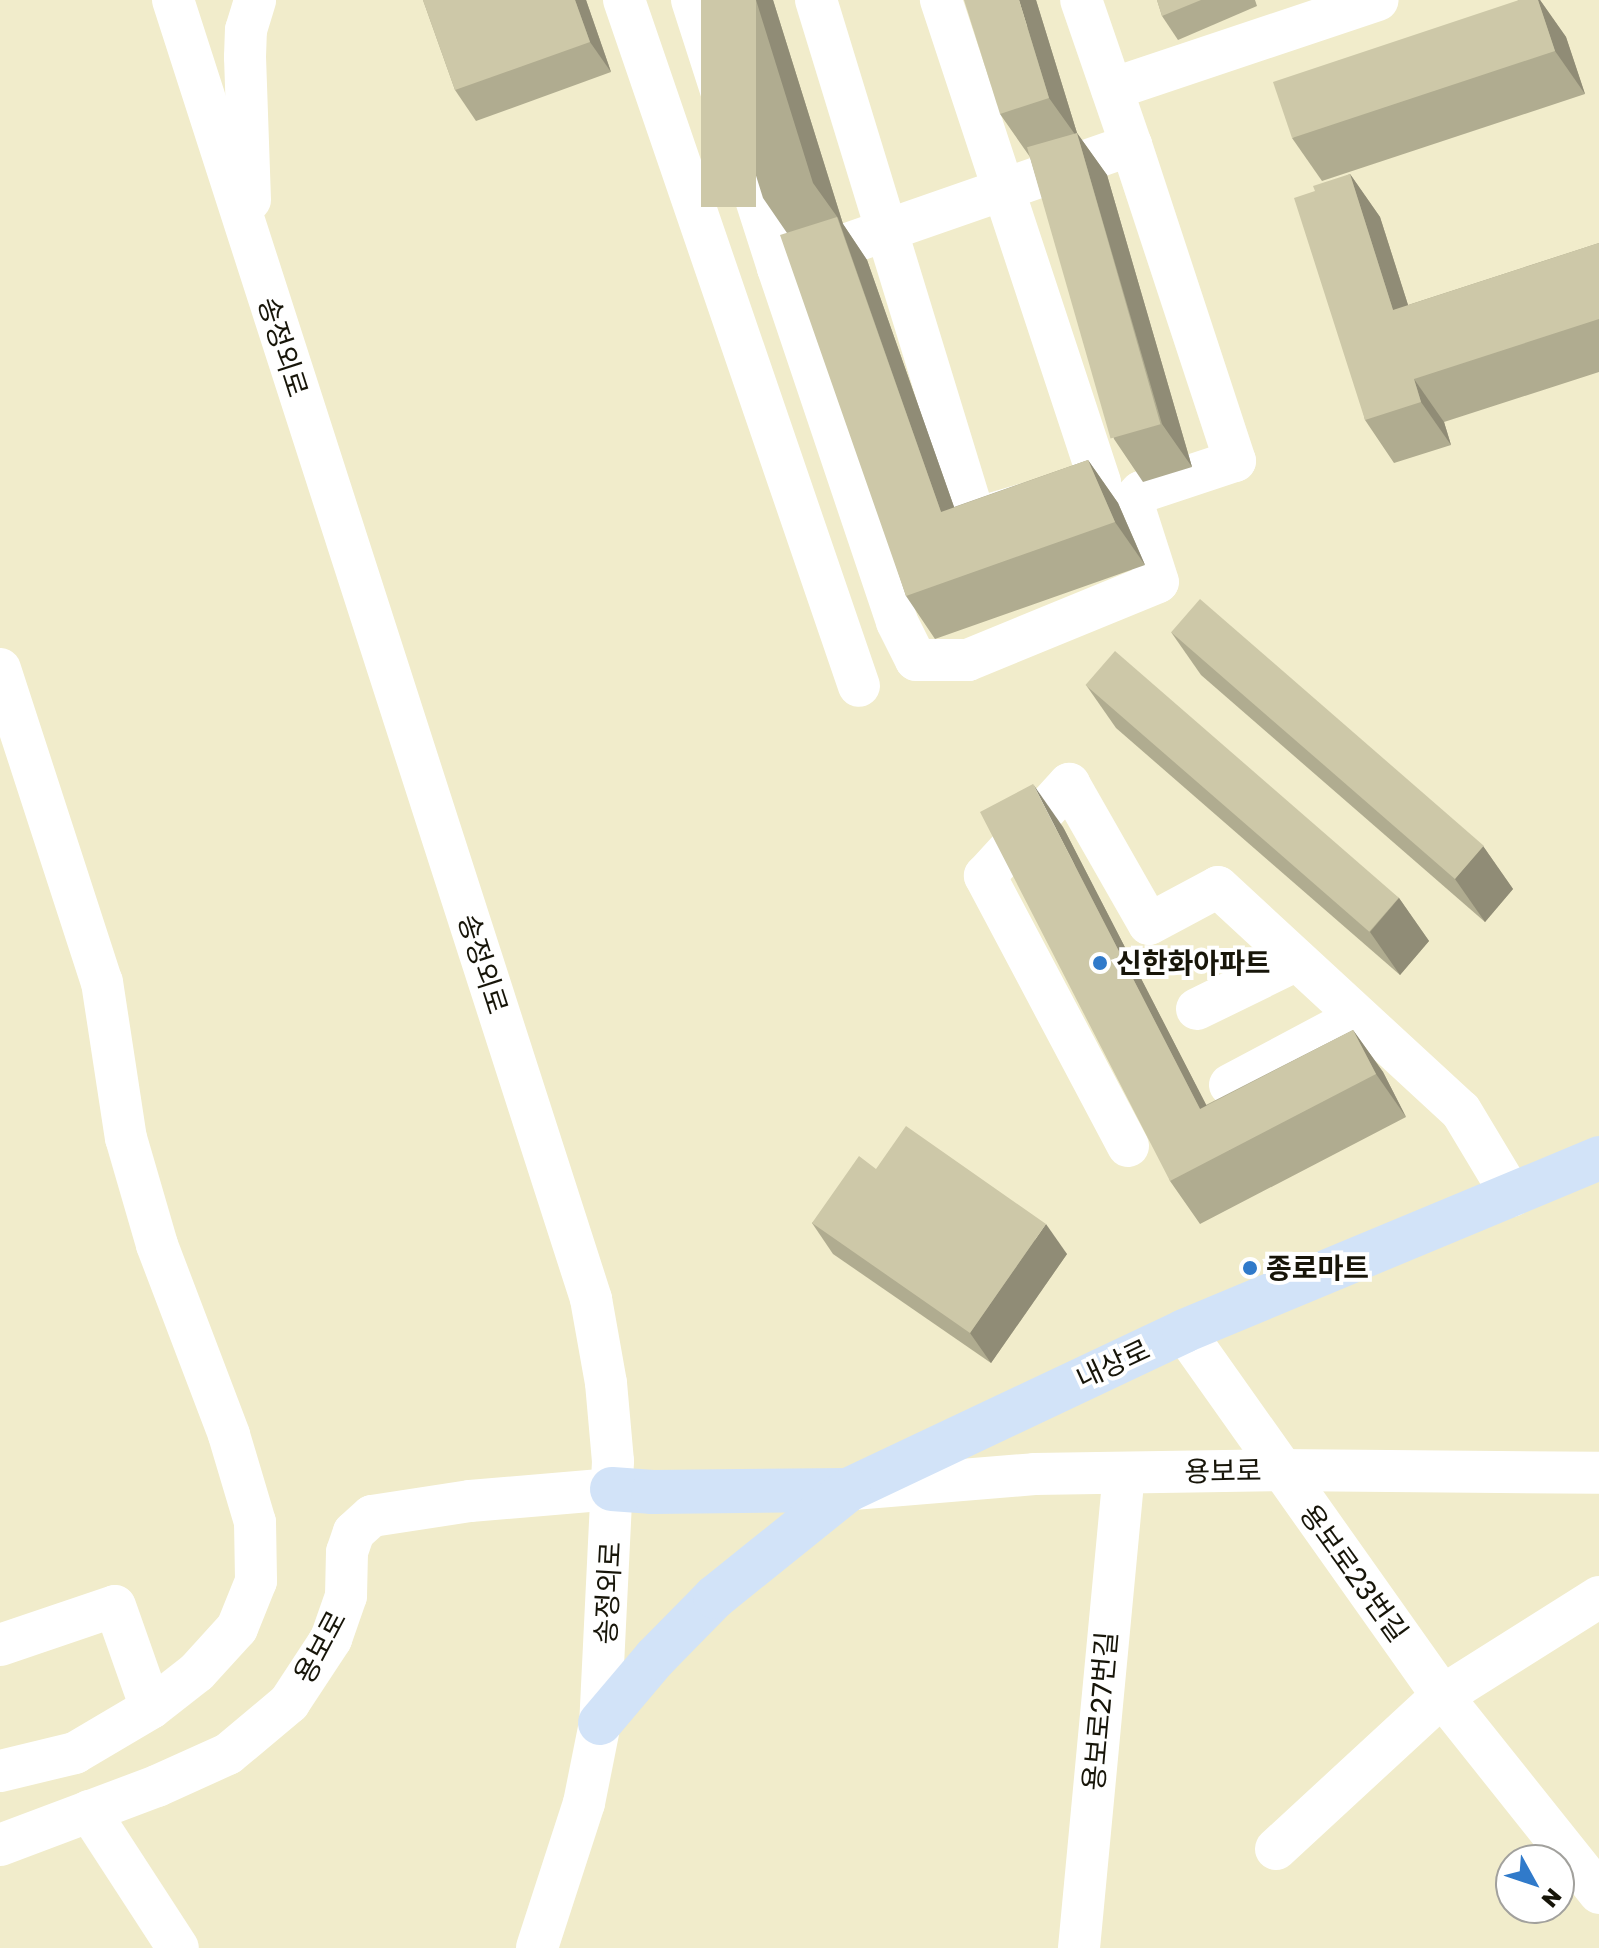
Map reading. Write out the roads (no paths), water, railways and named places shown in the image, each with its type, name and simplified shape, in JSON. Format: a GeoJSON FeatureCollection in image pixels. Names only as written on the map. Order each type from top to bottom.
{"type":"FeatureCollection","features":[{"type":"Feature","properties":{"kind":"main road","name":"내상로"},"geometry":{"type":"LineString","coordinates":[[612,1489],[653,1492],[848,1490],[1184,1331],[1599,1158]]}},
{"type":"Feature","properties":{"kind":"main road"},"geometry":{"type":"LineString","coordinates":[[600,1723],[655,1658],[715,1597],[848,1490]]}},
{"type":"Feature","properties":{"kind":"street","name":"송정외로"},"geometry":{"type":"LineString","coordinates":[[173,0],[591,1299],[606,1383],[612,1489],[600,1723],[580,1815],[537,1948]]}},
{"type":"Feature","properties":{"kind":"street"},"geometry":{"type":"LineString","coordinates":[[253,253],[245,57],[246,30],[255,0]]}},
{"type":"Feature","properties":{"kind":"street"},"geometry":{"type":"LineString","coordinates":[[624,0],[859,686]]}},
{"type":"Feature","properties":{"kind":"street"},"geometry":{"type":"LineString","coordinates":[[692,0],[897,622],[916,660],[968,660],[1158,582],[1132,501],[1119,489],[1003,189],[941,0]]}},
{"type":"Feature","properties":{"kind":"street"},"geometry":{"type":"LineString","coordinates":[[816,0],[975,519],[1235,461],[1081,0]]}},
{"type":"Feature","properties":{"kind":"street"},"geometry":{"type":"LineString","coordinates":[[1112,89],[1378,0]]}},
{"type":"Feature","properties":{"kind":"street"},"geometry":{"type":"LineString","coordinates":[[778,268],[1131,145]]}},
{"type":"Feature","properties":{"kind":"street"},"geometry":{"type":"LineString","coordinates":[[0,669],[102,982],[126,1138],[157,1245],[229,1435],[255,1522],[256,1581],[237,1628],[197,1672],[151,1708],[75,1753],[0,1771]]}},
{"type":"Feature","properties":{"kind":"street"},"geometry":{"type":"LineString","coordinates":[[1128,1146],[985,876],[1069,784],[1149,924],[1218,887],[1461,1111],[1512,1196]]}},
{"type":"Feature","properties":{"kind":"street"},"geometry":{"type":"LineString","coordinates":[[1197,1009],[1297,960]]}},
{"type":"Feature","properties":{"kind":"street"},"geometry":{"type":"LineString","coordinates":[[1230,1085],[1358,1017]]}},
{"type":"Feature","properties":{"kind":"street","name":"용보로23번길"},"geometry":{"type":"LineString","coordinates":[[1184,1331],[1279,1470],[1442,1696],[1599,1893]]}},
{"type":"Feature","properties":{"kind":"street","name":"용보로"},"geometry":{"type":"LineString","coordinates":[[848,1490],[1034,1474],[1279,1470],[1599,1473]]}},
{"type":"Feature","properties":{"kind":"street","name":"용보로27번길"},"geometry":{"type":"LineString","coordinates":[[1079,1948],[1124,1473]]}},
{"type":"Feature","properties":{"kind":"street","name":"용보로"},"geometry":{"type":"LineString","coordinates":[[0,1845],[228,1754],[289,1703],[331,1639],[346,1596],[350,1542],[354,1532],[372,1516],[470,1501],[612,1489]]}},
{"type":"Feature","properties":{"kind":"street"},"geometry":{"type":"LineString","coordinates":[[1276,1849],[1442,1696],[1599,1597]]}},
{"type":"Feature","properties":{"kind":"street"},"geometry":{"type":"LineString","coordinates":[[0,1645],[115,1606],[151,1708]]}},
{"type":"Feature","properties":{"kind":"street"},"geometry":{"type":"LineString","coordinates":[[89,1811],[178,1948]]}},
{"type":"Feature","properties":{"kind":"place","name":"신한화아파트"},"geometry":{"type":"Point","coordinates":[1100,963]}},
{"type":"Feature","properties":{"kind":"place","name":"종로마트"},"geometry":{"type":"Point","coordinates":[1250,1268]}}]}
